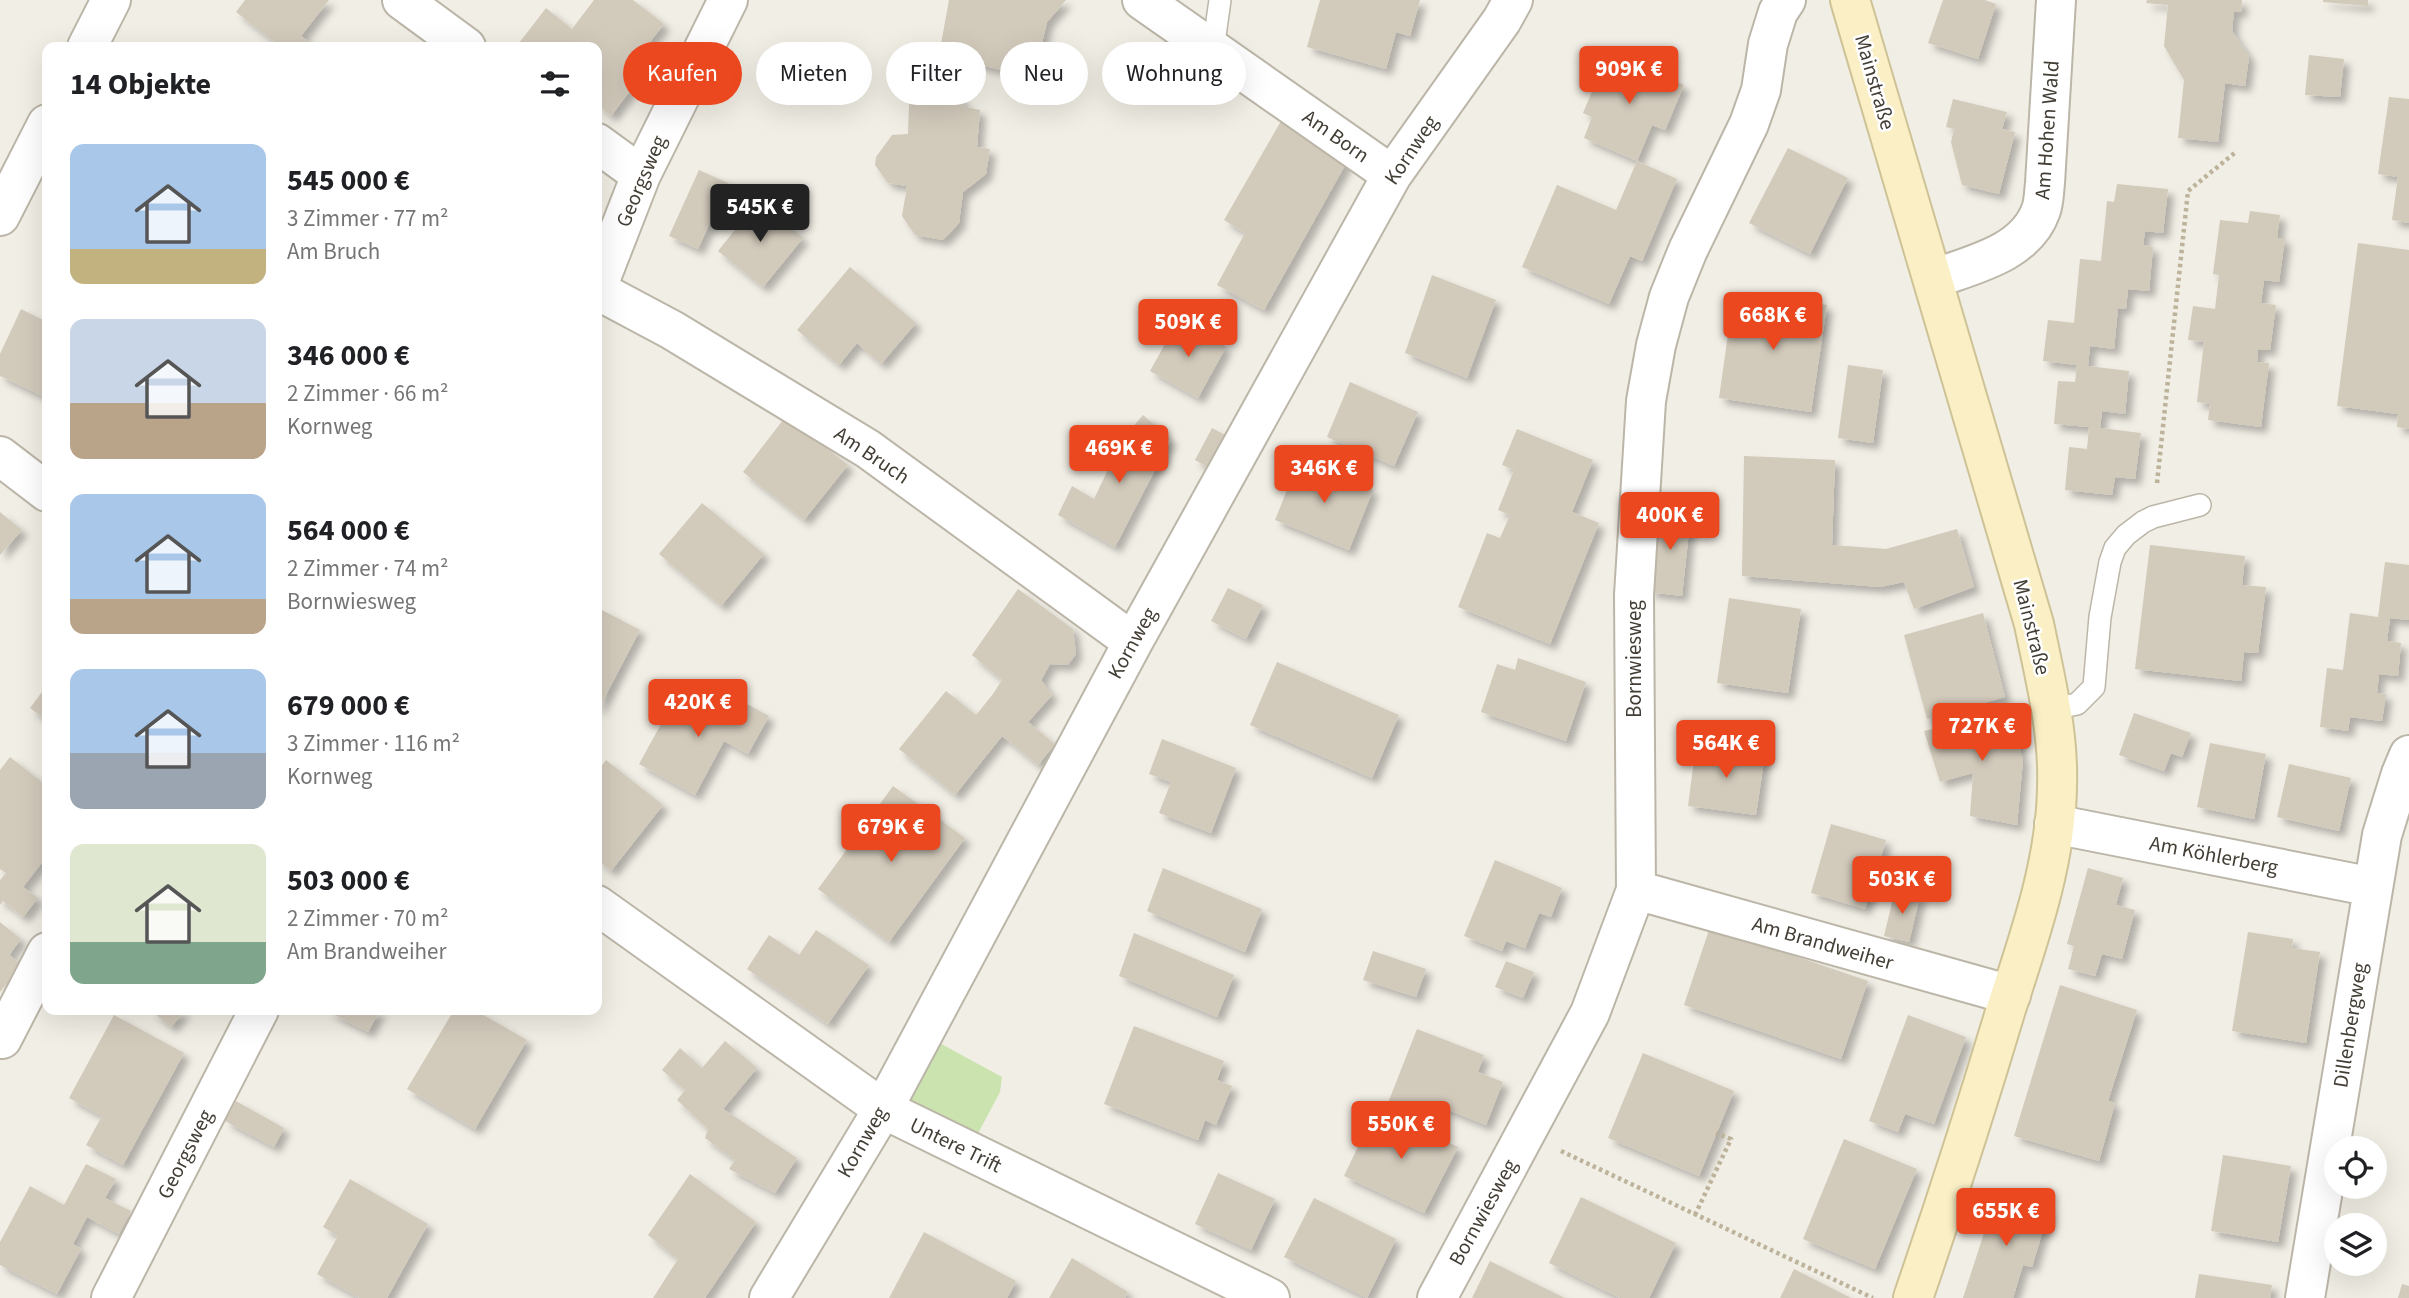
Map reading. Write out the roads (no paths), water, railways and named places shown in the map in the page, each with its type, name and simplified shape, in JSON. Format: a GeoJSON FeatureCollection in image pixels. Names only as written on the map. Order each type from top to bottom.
{"type":"FeatureCollection","features":[{"type":"Feature","properties":{"kind":"main road","name":"Mainstraße"},"geometry":{"type":"LineString","coordinates":[[1850,0],[2034,624],[2052,709],[2057,758],[2054,824],[2045,876],[1959,1163],[1913,1298]]}},
{"type":"Feature","properties":{"kind":"street"},"geometry":{"type":"LineString","coordinates":[[90,42],[111,0]]}},
{"type":"Feature","properties":{"kind":"street"},"geometry":{"type":"LineString","coordinates":[[402,0],[459,42]]}},
{"type":"Feature","properties":{"kind":"street","name":"Georgsweg"},"geometry":{"type":"LineString","coordinates":[[602,276],[641,175],[728,0]]}},
{"type":"Feature","properties":{"kind":"street","name":"Am Born"},"geometry":{"type":"LineString","coordinates":[[1142,0],[1202,42]]}},
{"type":"Feature","properties":{"kind":"street","name":"Kornweg"},"geometry":{"type":"LineString","coordinates":[[769,1298],[883,1109],[1133,642],[1392,175],[1502,20],[1513,0]]}},
{"type":"Feature","properties":{"kind":"street","name":"Bornwiesweg"},"geometry":{"type":"LineString","coordinates":[[1437,1298],[1590,1013],[1636,890],[1634,595],[1646,401],[1656,345],[1669,297],[1688,250],[1749,124],[1761,90],[1768,44],[1778,12],[1786,0]]}},
{"type":"Feature","properties":{"kind":"street","name":"Am Hohen Wald"},"geometry":{"type":"LineString","coordinates":[[1933,279],[2008,249],[2028,234],[2041,211],[2056,0]]}},
{"type":"Feature","properties":{"kind":"street","name":"Am Born"},"geometry":{"type":"LineString","coordinates":[[1246,73],[1392,175]]}},
{"type":"Feature","properties":{"kind":"street"},"geometry":{"type":"LineString","coordinates":[[0,216],[42,134]]}},
{"type":"Feature","properties":{"kind":"street"},"geometry":{"type":"LineString","coordinates":[[602,146],[641,175]]}},
{"type":"Feature","properties":{"kind":"street","name":"Am Bruch"},"geometry":{"type":"LineString","coordinates":[[602,292],[672,330],[868,449],[1133,642]]}},
{"type":"Feature","properties":{"kind":"street"},"geometry":{"type":"LineString","coordinates":[[0,456],[42,488]]}},
{"type":"Feature","properties":{"kind":"street","name":"Dillenbergweg"},"geometry":{"type":"LineString","coordinates":[[2305,1298],[2382,835],[2409,755]]}},
{"type":"Feature","properties":{"kind":"street","name":"Am Köhlerberg"},"geometry":{"type":"LineString","coordinates":[[2054,824],[2373,887]]}},
{"type":"Feature","properties":{"kind":"street","name":"Am Brandweiher"},"geometry":{"type":"LineString","coordinates":[[1636,890],[2011,995]]}},
{"type":"Feature","properties":{"kind":"street","name":"Untere Trift"},"geometry":{"type":"LineString","coordinates":[[602,909],[883,1109],[1270,1298]]}},
{"type":"Feature","properties":{"kind":"street"},"geometry":{"type":"LineString","coordinates":[[2,1039],[42,962]]}},
{"type":"Feature","properties":{"kind":"street","name":"Georgsweg"},"geometry":{"type":"LineString","coordinates":[[111,1298],[256,1015]]}},
{"type":"Feature","properties":{"kind":"lane"},"geometry":{"type":"LineString","coordinates":[[1214,42],[1220,0]]}},
{"type":"Feature","properties":{"kind":"lane"},"geometry":{"type":"LineString","coordinates":[[2052,709],[2077,704],[2094,687],[2100,617],[2115,548],[2126,535],[2154,517],[2200,505]]}}]}
